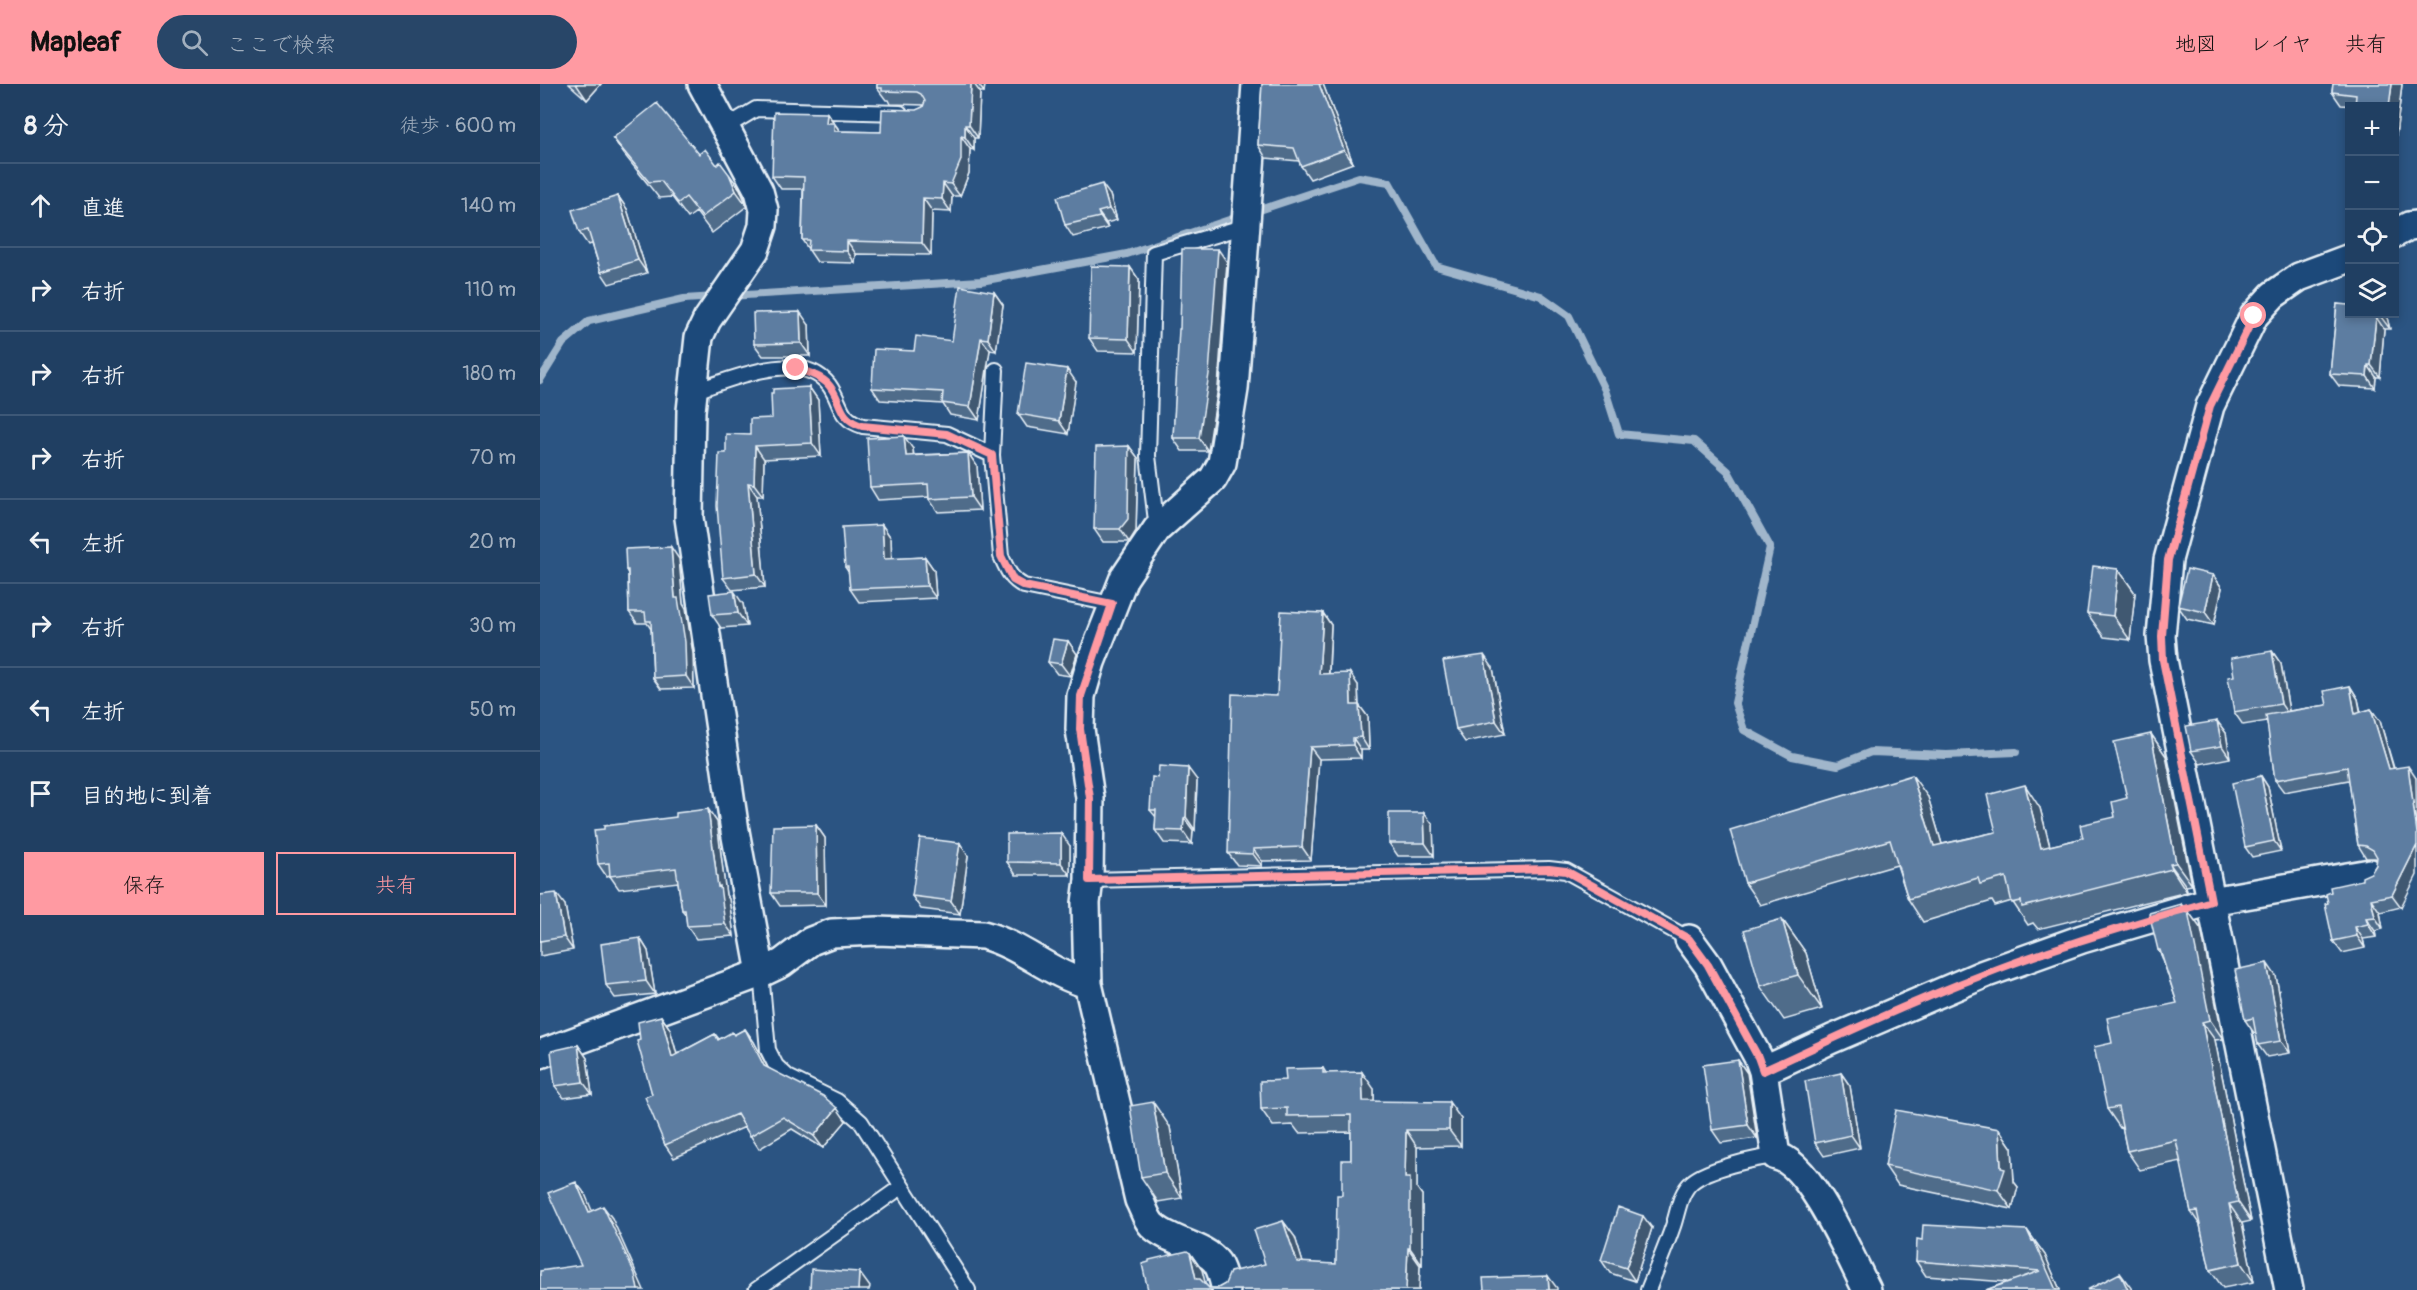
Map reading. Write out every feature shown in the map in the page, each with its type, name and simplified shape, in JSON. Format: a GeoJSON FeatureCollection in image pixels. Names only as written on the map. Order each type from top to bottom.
{"type":"FeatureCollection","features":[{"type":"Feature","properties":{"kind":"street"},"geometry":{"type":"LineString","coordinates":[[702,84],[759,191],[764,210],[764,226],[755,250],[721,298],[699,337],[692,392],[689,518],[735,831],[761,973]]}},
{"type":"Feature","properties":{"kind":"street"},"geometry":{"type":"LineString","coordinates":[[1226,1290],[1222,1272],[1216,1261],[1166,1236],[1150,1223],[1139,1200],[1088,984],[1086,903],[1089,880],[1090,798],[1080,729],[1081,696],[1112,604],[1124,578],[1157,529],[1213,479],[1222,463],[1233,389],[1256,84]]}},
{"type":"Feature","properties":{"kind":"street"},"geometry":{"type":"LineString","coordinates":[[2399,231],[2417,225]]}},
{"type":"Feature","properties":{"kind":"street"},"geometry":{"type":"LineString","coordinates":[[2289,1290],[2163,660],[2162,636],[2168,560],[2210,406],[2254,316],[2273,295],[2299,277],[2345,260]]}},
{"type":"Feature","properties":{"kind":"street"},"geometry":{"type":"LineString","coordinates":[[1763,1071],[1984,974],[2082,939],[2211,901],[2370,873]]}},
{"type":"Feature","properties":{"kind":"street"},"geometry":{"type":"LineString","coordinates":[[540,1054],[761,973],[782,963],[811,941],[832,933],[877,931],[983,934],[997,939],[1070,979],[1088,984]]}},
{"type":"Feature","properties":{"kind":"street"},"geometry":{"type":"LineString","coordinates":[[1689,939],[1708,965],[1758,1057],[1763,1071],[1776,1156],[1791,1161],[1801,1172],[1830,1217],[1867,1290]]}},
{"type":"Feature","properties":{"kind":"lane"},"geometry":{"type":"LineString","coordinates":[[724,128],[756,109],[914,114]]}},
{"type":"Feature","properties":{"kind":"lane"},"geometry":{"type":"LineString","coordinates":[[1157,529],[1148,456],[1154,253],[1246,219]]}},
{"type":"Feature","properties":{"kind":"lane"},"geometry":{"type":"LineString","coordinates":[[692,392],[766,369],[796,368],[816,375],[828,384],[850,422],[862,426],[947,434],[992,455]]}},
{"type":"Feature","properties":{"kind":"lane"},"geometry":{"type":"LineString","coordinates":[[996,370],[992,455],[1001,556],[1013,580],[1024,586],[1112,604]]}},
{"type":"Feature","properties":{"kind":"lane"},"geometry":{"type":"LineString","coordinates":[[1089,880],[1549,869],[1566,871],[1689,939]]}},
{"type":"Feature","properties":{"kind":"lane"},"geometry":{"type":"LineString","coordinates":[[761,973],[768,1050],[776,1066],[788,1077],[837,1101],[861,1122],[968,1290]]}},
{"type":"Feature","properties":{"kind":"lane"},"geometry":{"type":"LineString","coordinates":[[1648,1290],[1683,1194],[1691,1183],[1703,1176],[1757,1158],[1776,1156]]}},
{"type":"Feature","properties":{"kind":"lane"},"geometry":{"type":"LineString","coordinates":[[756,1290],[901,1187]]}},
{"type":"Feature","properties":{"kind":"building"},"geometry":{"type":"Polygon","coordinates":[[[877,84],[971,84],[969,125],[965,125],[965,137],[961,136],[961,160],[951,184],[943,183],[942,199],[923,198],[922,243],[847,241],[847,251],[808,250],[809,240],[802,240],[804,177],[772,176],[774,112],[827,113],[826,123],[834,123],[834,131],[881,132],[882,109],[916,110],[923,107],[925,101],[917,92],[882,91],[882,88],[877,88],[877,84]]]}},
{"type":"Feature","properties":{"kind":"building"},"geometry":{"type":"Polygon","coordinates":[[[1262,84],[1319,84],[1344,150],[1301,166],[1294,148],[1258,145],[1262,84]]]}},
{"type":"Feature","properties":{"kind":"building"},"geometry":{"type":"Polygon","coordinates":[[[2333,84],[2392,84],[2390,102],[2355,102],[2356,95],[2332,92],[2333,84]]]}},
{"type":"Feature","properties":{"kind":"building"},"geometry":{"type":"Polygon","coordinates":[[[657,103],[699,154],[705,149],[717,165],[720,162],[729,174],[736,191],[702,217],[686,197],[678,203],[661,181],[649,182],[613,138],[657,103]]]}},
{"type":"Feature","properties":{"kind":"building"},"geometry":{"type":"Polygon","coordinates":[[[1102,184],[1109,209],[1098,212],[1100,217],[1065,225],[1057,197],[1102,184]]]}},
{"type":"Feature","properties":{"kind":"building"},"geometry":{"type":"Polygon","coordinates":[[[618,196],[638,260],[601,272],[588,230],[579,232],[572,210],[618,196]]]}},
{"type":"Feature","properties":{"kind":"building"},"geometry":{"type":"Polygon","coordinates":[[[1182,249],[1218,249],[1209,374],[1199,438],[1173,438],[1180,329],[1182,249]]]}},
{"type":"Feature","properties":{"kind":"building"},"geometry":{"type":"Polygon","coordinates":[[[1091,266],[1130,267],[1128,339],[1089,338],[1091,266]]]}},
{"type":"Feature","properties":{"kind":"building"},"geometry":{"type":"Polygon","coordinates":[[[960,286],[994,292],[988,339],[981,338],[970,407],[942,403],[943,392],[872,388],[874,349],[914,351],[916,336],[952,341],[960,286]]]}},
{"type":"Feature","properties":{"kind":"building"},"geometry":{"type":"Polygon","coordinates":[[[2337,304],[2345,305],[2345,318],[2376,318],[2371,365],[2368,365],[2367,376],[2330,374],[2337,304]]]}},
{"type":"Feature","properties":{"kind":"building"},"geometry":{"type":"Polygon","coordinates":[[[800,312],[801,343],[754,344],[753,313],[800,312]]]}},
{"type":"Feature","properties":{"kind":"building"},"geometry":{"type":"Polygon","coordinates":[[[1026,363],[1067,369],[1059,421],[1018,414],[1026,363]]]}},
{"type":"Feature","properties":{"kind":"building"},"geometry":{"type":"Polygon","coordinates":[[[809,387],[812,443],[755,446],[754,484],[748,483],[756,574],[723,578],[717,506],[719,453],[726,453],[726,434],[750,435],[750,419],[772,418],[771,393],[773,389],[809,387]]]}},
{"type":"Feature","properties":{"kind":"building"},"geometry":{"type":"Polygon","coordinates":[[[904,436],[906,456],[968,453],[971,497],[929,499],[928,484],[870,487],[867,438],[904,436]]]}},
{"type":"Feature","properties":{"kind":"building"},"geometry":{"type":"Polygon","coordinates":[[[1129,446],[1128,519],[1120,529],[1094,529],[1096,447],[1129,446]]]}},
{"type":"Feature","properties":{"kind":"building"},"geometry":{"type":"Polygon","coordinates":[[[882,525],[884,559],[925,557],[927,586],[850,589],[848,567],[845,567],[842,527],[882,525]]]}},
{"type":"Feature","properties":{"kind":"building"},"geometry":{"type":"Polygon","coordinates":[[[671,547],[675,598],[678,598],[685,642],[686,676],[653,678],[651,621],[646,621],[645,612],[629,612],[625,549],[671,547]]]}},
{"type":"Feature","properties":{"kind":"building"},"geometry":{"type":"Polygon","coordinates":[[[2093,566],[2118,569],[2113,616],[2087,613],[2093,566]]]}},
{"type":"Feature","properties":{"kind":"building"},"geometry":{"type":"Polygon","coordinates":[[[2187,569],[2213,575],[2205,612],[2178,606],[2187,569]]]}},
{"type":"Feature","properties":{"kind":"building"},"geometry":{"type":"Polygon","coordinates":[[[734,591],[738,613],[712,615],[709,594],[734,591]]]}},
{"type":"Feature","properties":{"kind":"building"},"geometry":{"type":"Polygon","coordinates":[[[1281,611],[1323,613],[1319,674],[1350,673],[1351,705],[1359,705],[1361,737],[1353,738],[1353,745],[1310,747],[1302,847],[1253,849],[1253,854],[1228,853],[1232,694],[1277,696],[1281,611]]]}},
{"type":"Feature","properties":{"kind":"building"},"geometry":{"type":"Polygon","coordinates":[[[1053,639],[1068,641],[1061,664],[1048,662],[1053,639]]]}},
{"type":"Feature","properties":{"kind":"building"},"geometry":{"type":"Polygon","coordinates":[[[2272,651],[2281,704],[2234,712],[2228,677],[2234,676],[2231,658],[2272,651]]]}},
{"type":"Feature","properties":{"kind":"building"},"geometry":{"type":"Polygon","coordinates":[[[1484,655],[1496,721],[1456,729],[1443,661],[1484,655]]]}},
{"type":"Feature","properties":{"kind":"building"},"geometry":{"type":"Polygon","coordinates":[[[2350,686],[2355,714],[2371,709],[2389,769],[2408,766],[2417,845],[2392,895],[2371,899],[2375,917],[2366,918],[2368,924],[2355,927],[2357,936],[2333,941],[2325,904],[2328,903],[2326,894],[2331,892],[2330,887],[2362,880],[2362,877],[2371,873],[2376,865],[2377,857],[2373,850],[2358,845],[2347,767],[2275,780],[2266,715],[2327,705],[2324,691],[2350,686]]]}},
{"type":"Feature","properties":{"kind":"building"},"geometry":{"type":"Polygon","coordinates":[[[2217,721],[2222,746],[2191,751],[2186,726],[2217,721]]]}},
{"type":"Feature","properties":{"kind":"building"},"geometry":{"type":"Polygon","coordinates":[[[2151,734],[2176,863],[2170,864],[2172,869],[2022,907],[2021,901],[2012,903],[2006,877],[1980,884],[1978,878],[1908,899],[1890,840],[1745,883],[1730,830],[1912,775],[1934,846],[1996,832],[1987,795],[2025,785],[2041,848],[2083,838],[2080,825],[2115,817],[2112,802],[2127,798],[2114,742],[2151,734]]]}},
{"type":"Feature","properties":{"kind":"building"},"geometry":{"type":"Polygon","coordinates":[[[1159,766],[1188,768],[1186,817],[1183,831],[1155,830],[1156,810],[1150,810],[1152,777],[1158,778],[1159,766]]]}},
{"type":"Feature","properties":{"kind":"building"},"geometry":{"type":"Polygon","coordinates":[[[2261,776],[2274,841],[2245,847],[2232,783],[2261,776]]]}},
{"type":"Feature","properties":{"kind":"building"},"geometry":{"type":"Polygon","coordinates":[[[708,809],[725,924],[687,926],[685,910],[682,910],[676,868],[610,876],[609,863],[598,864],[594,830],[604,829],[604,826],[676,817],[676,813],[708,809]]]}},
{"type":"Feature","properties":{"kind":"building"},"geometry":{"type":"Polygon","coordinates":[[[1389,813],[1424,813],[1425,843],[1389,843],[1389,813]]]}},
{"type":"Feature","properties":{"kind":"building"},"geometry":{"type":"Polygon","coordinates":[[[816,825],[817,893],[771,893],[773,826],[816,825]]]}},
{"type":"Feature","properties":{"kind":"building"},"geometry":{"type":"Polygon","coordinates":[[[1061,833],[1061,863],[1007,862],[1007,834],[1061,833]]]}},
{"type":"Feature","properties":{"kind":"building"},"geometry":{"type":"Polygon","coordinates":[[[920,838],[960,843],[951,901],[912,896],[920,838]]]}},
{"type":"Feature","properties":{"kind":"building"},"geometry":{"type":"Polygon","coordinates":[[[556,893],[564,937],[540,941],[540,895],[556,893]]]}},
{"type":"Feature","properties":{"kind":"building"},"geometry":{"type":"Polygon","coordinates":[[[2181,904],[2182,912],[2188,911],[2210,1020],[2202,1022],[2238,1202],[2229,1204],[2241,1263],[2210,1270],[2197,1211],[2191,1212],[2176,1140],[2127,1151],[2118,1107],[2107,1109],[2094,1047],[2112,1043],[2107,1018],[2177,1003],[2160,950],[2158,950],[2149,913],[2181,904]]]}},
{"type":"Feature","properties":{"kind":"building"},"geometry":{"type":"Polygon","coordinates":[[[1782,919],[1798,975],[1760,986],[1744,930],[1782,919]]]}},
{"type":"Feature","properties":{"kind":"building"},"geometry":{"type":"Polygon","coordinates":[[[640,938],[646,981],[606,985],[601,944],[640,938]]]}},
{"type":"Feature","properties":{"kind":"building"},"geometry":{"type":"Polygon","coordinates":[[[2267,963],[2281,1041],[2258,1045],[2253,1018],[2245,1020],[2235,970],[2267,963]]]}},
{"type":"Feature","properties":{"kind":"building"},"geometry":{"type":"Polygon","coordinates":[[[661,1016],[672,1057],[715,1034],[718,1040],[732,1032],[734,1035],[745,1029],[764,1066],[823,1096],[837,1108],[814,1136],[783,1117],[750,1136],[737,1114],[665,1145],[645,1097],[652,1094],[637,1041],[640,1040],[638,1022],[661,1016]]]}},
{"type":"Feature","properties":{"kind":"building"},"geometry":{"type":"Polygon","coordinates":[[[578,1045],[583,1082],[555,1086],[551,1051],[578,1045]]]}},
{"type":"Feature","properties":{"kind":"building"},"geometry":{"type":"Polygon","coordinates":[[[1738,1060],[1748,1125],[1712,1130],[1703,1065],[1738,1060]]]}},
{"type":"Feature","properties":{"kind":"building"},"geometry":{"type":"Polygon","coordinates":[[[1323,1068],[1323,1073],[1362,1072],[1363,1101],[1449,1102],[1449,1130],[1406,1130],[1405,1178],[1410,1178],[1410,1248],[1408,1248],[1406,1290],[1148,1290],[1142,1264],[1149,1260],[1187,1251],[1190,1253],[1196,1279],[1200,1279],[1209,1288],[1218,1288],[1225,1284],[1230,1272],[1265,1264],[1254,1230],[1283,1221],[1297,1262],[1336,1264],[1337,1195],[1342,1195],[1342,1160],[1351,1160],[1351,1115],[1287,1116],[1287,1108],[1261,1109],[1260,1081],[1286,1080],[1285,1069],[1323,1068]]]}},
{"type":"Feature","properties":{"kind":"building"},"geometry":{"type":"Polygon","coordinates":[[[1841,1073],[1851,1135],[1815,1143],[1805,1081],[1841,1073]]]}},
{"type":"Feature","properties":{"kind":"building"},"geometry":{"type":"Polygon","coordinates":[[[1153,1102],[1165,1173],[1141,1177],[1130,1106],[1153,1102]]]}},
{"type":"Feature","properties":{"kind":"building"},"geometry":{"type":"Polygon","coordinates":[[[1896,1110],[1999,1129],[2001,1168],[2005,1169],[1998,1190],[1885,1166],[1896,1110]]]}},
{"type":"Feature","properties":{"kind":"building"},"geometry":{"type":"Polygon","coordinates":[[[576,1182],[589,1212],[603,1206],[635,1274],[638,1290],[540,1290],[540,1271],[581,1265],[548,1193],[576,1182]]]}},
{"type":"Feature","properties":{"kind":"building"},"geometry":{"type":"Polygon","coordinates":[[[1618,1207],[1643,1216],[1626,1268],[1601,1260],[1618,1207]]]}},
{"type":"Feature","properties":{"kind":"building"},"geometry":{"type":"Polygon","coordinates":[[[1923,1225],[2027,1230],[2032,1241],[2034,1240],[2056,1290],[1986,1290],[2040,1271],[1916,1261],[1917,1239],[1922,1240],[1923,1225]]]}},
{"type":"Feature","properties":{"kind":"building"},"geometry":{"type":"Polygon","coordinates":[[[811,1269],[859,1272],[858,1290],[810,1290],[811,1269]]]}},
{"type":"Feature","properties":{"kind":"building"},"geometry":{"type":"Polygon","coordinates":[[[2120,1273],[2128,1290],[2087,1290],[2120,1273]]]}},
{"type":"Feature","properties":{"kind":"building"},"geometry":{"type":"Polygon","coordinates":[[[1548,1276],[1549,1290],[1484,1290],[1483,1278],[1548,1276]]]}},
{"type":"Feature","properties":{"kind":"waterway"},"geometry":{"type":"LineString","coordinates":[[729,296],[981,281],[1127,254],[1359,177],[1389,182],[1436,266],[1541,296],[1569,316],[1605,390],[1619,434],[1694,441],[1728,471],[1770,547],[1735,703],[1744,730],[1792,756],[1838,765],[1871,752],[1947,755],[2016,752]]}},
{"type":"Feature","properties":{"kind":"waterway"},"geometry":{"type":"LineString","coordinates":[[540,380],[563,343],[589,321],[684,299],[716,297]]}},
{"type":"Feature","properties":{"kind":"route"},"geometry":{"type":"LineString","coordinates":[[796,368],[816,375],[828,384],[850,422],[862,426],[947,434],[992,455],[1001,556],[1013,580],[1024,586],[1112,604],[1081,696],[1080,729],[1090,798],[1089,880],[1549,869],[1566,871],[1689,939],[1708,965],[1758,1057],[1763,1071],[1984,974],[2082,939],[2211,901],[2163,660],[2165,586],[2168,560],[2210,406],[2254,316]]}}]}
